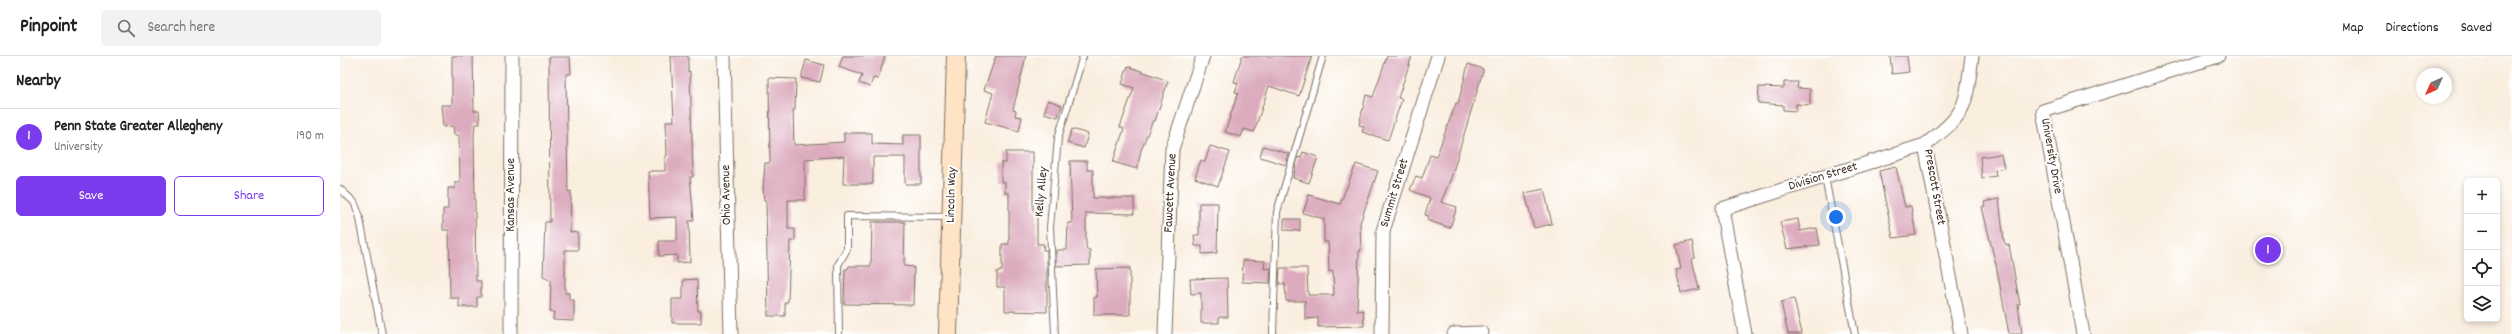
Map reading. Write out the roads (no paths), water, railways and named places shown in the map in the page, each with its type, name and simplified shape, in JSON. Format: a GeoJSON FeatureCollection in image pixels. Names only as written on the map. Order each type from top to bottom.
{"type":"FeatureCollection","features":[{"type":"Feature","properties":{"kind":"main road","name":"Lincoln Way"},"geometry":{"type":"LineString","coordinates":[[948,334],[956,56]]}},
{"type":"Feature","properties":{"kind":"street","name":"Kansas Avenue"},"geometry":{"type":"LineString","coordinates":[[511,334],[512,56]]}},
{"type":"Feature","properties":{"kind":"street","name":"Ohio Avenue"},"geometry":{"type":"LineString","coordinates":[[724,56],[731,334]]}},
{"type":"Feature","properties":{"kind":"street","name":"Fawcett Avenue"},"geometry":{"type":"LineString","coordinates":[[1165,334],[1172,149],[1203,56]]}},
{"type":"Feature","properties":{"kind":"street","name":"Summit Street"},"geometry":{"type":"LineString","coordinates":[[1382,334],[1383,231],[1438,56]]}},
{"type":"Feature","properties":{"kind":"street","name":"Prescott Street"},"geometry":{"type":"LineString","coordinates":[[1961,334],[1925,145],[1952,125],[1961,114],[1966,100],[1972,56]]}},
{"type":"Feature","properties":{"kind":"street","name":"University Drive"},"geometry":{"type":"LineString","coordinates":[[2083,334],[2043,111],[2218,56]]}},
{"type":"Feature","properties":{"kind":"street","name":"Division Street"},"geometry":{"type":"LineString","coordinates":[[1745,334],[1722,209],[1925,145]]}},
{"type":"Feature","properties":{"kind":"street"},"geometry":{"type":"LineString","coordinates":[[1454,334],[1482,333]]}},
{"type":"Feature","properties":{"kind":"lane","name":"Kelly Alley"},"geometry":{"type":"LineString","coordinates":[[1055,334],[1050,227],[1058,138],[1083,56]]}},
{"type":"Feature","properties":{"kind":"lane"},"geometry":{"type":"LineString","coordinates":[[1273,334],[1277,212],[1323,56]]}},
{"type":"Feature","properties":{"kind":"lane"},"geometry":{"type":"LineString","coordinates":[[1825,176],[1855,334]]}},
{"type":"Feature","properties":{"kind":"lane"},"geometry":{"type":"LineString","coordinates":[[340,189],[354,202],[359,214],[382,334]]}},
{"type":"Feature","properties":{"kind":"lane"},"geometry":{"type":"LineString","coordinates":[[839,334],[838,265],[847,249],[847,216],[951,217]]}},
{"type":"Feature","properties":{"kind":"place","name":"Penn State Greater Allegheny"},"geometry":{"type":"Point","coordinates":[2268,250]}}]}
